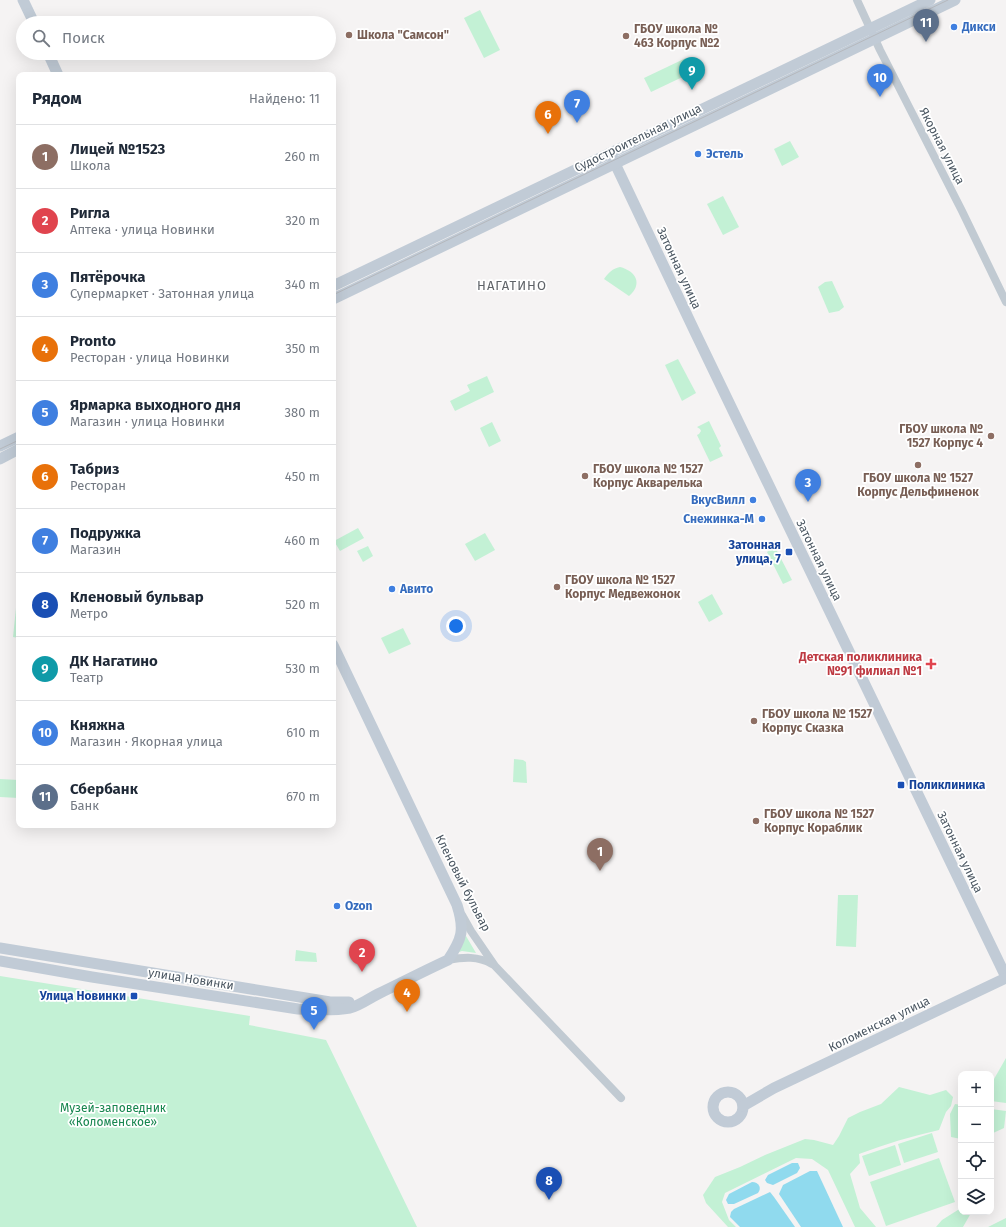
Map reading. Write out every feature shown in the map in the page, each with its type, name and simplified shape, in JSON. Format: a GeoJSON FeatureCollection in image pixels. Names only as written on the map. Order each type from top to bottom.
{"type":"FeatureCollection","features":[{"type":"Feature","properties":{"kind":"street"},"geometry":{"type":"LineString","coordinates":[[23,0],[31,16]]}},
{"type":"Feature","properties":{"kind":"street","name":"Якорная улица"},"geometry":{"type":"LineString","coordinates":[[857,0],[872,34],[962,211],[1006,302]]}},
{"type":"Feature","properties":{"kind":"street","name":"Судостроительная улица"},"geometry":{"type":"LineString","coordinates":[[872,34],[930,0]]}},
{"type":"Feature","properties":{"kind":"street","name":"Судостроительная улица"},"geometry":{"type":"LineString","coordinates":[[336,285],[613,158],[872,34],[955,0]]}},
{"type":"Feature","properties":{"kind":"street"},"geometry":{"type":"LineString","coordinates":[[51,60],[57,72]]}},
{"type":"Feature","properties":{"kind":"street","name":"Судостроительная улица"},"geometry":{"type":"LineString","coordinates":[[336,297],[613,158]]}},
{"type":"Feature","properties":{"kind":"street","name":"Затонная улица"},"geometry":{"type":"LineString","coordinates":[[613,158],[1006,978]]}},
{"type":"Feature","properties":{"kind":"street"},"geometry":{"type":"LineString","coordinates":[[0,446],[16,438]]}},
{"type":"Feature","properties":{"kind":"street"},"geometry":{"type":"LineString","coordinates":[[0,459],[16,451]]}},
{"type":"Feature","properties":{"kind":"street","name":"Кленовый бульвар"},"geometry":{"type":"LineString","coordinates":[[336,651],[457,905],[471,931],[495,966],[621,1098]]}},
{"type":"Feature","properties":{"kind":"street"},"geometry":{"type":"LineString","coordinates":[[448,960],[460,937],[462,926],[457,905]]}},
{"type":"Feature","properties":{"kind":"street","name":"улица Новинки"},"geometry":{"type":"LineString","coordinates":[[0,948],[330,1002],[351,1002],[375,996]]}},
{"type":"Feature","properties":{"kind":"street","name":"улица Новинки"},"geometry":{"type":"LineString","coordinates":[[0,961],[92,977],[309,1010],[351,1008],[364,1003],[375,996],[448,960],[478,958],[495,966]]}},
{"type":"Feature","properties":{"kind":"street","name":"Коломенская улица"},"geometry":{"type":"LineString","coordinates":[[763,1094],[737,1095],[732,1092],[725,1092],[717,1096],[712,1105],[714,1114],[723,1122],[733,1122],[740,1116],[743,1106],[763,1094],[1006,978]]}},
{"type":"Feature","properties":{"kind":"street"},"geometry":{"type":"LineString","coordinates":[[259,1002],[266,999],[265,994],[261,991]]}},
{"type":"Feature","properties":{"kind":"street"},"geometry":{"type":"LineString","coordinates":[[737,1095],[743,1106]]}},
{"type":"Feature","properties":{"kind":"green space"},"geometry":{"type":"Polygon","coordinates":[[[480,10],[500,50],[484,58],[464,18],[480,10]]]}},
{"type":"Feature","properties":{"kind":"green space"},"geometry":{"type":"Polygon","coordinates":[[[686,58],[693,72],[651,92],[644,78],[686,58]]]}},
{"type":"Feature","properties":{"kind":"green space"},"geometry":{"type":"Polygon","coordinates":[[[790,141],[799,157],[782,166],[774,149],[790,141]]]}},
{"type":"Feature","properties":{"kind":"green space"},"geometry":{"type":"Polygon","coordinates":[[[723,196],[739,227],[723,235],[707,204],[723,196]]]}},
{"type":"Feature","properties":{"kind":"green space"},"geometry":{"type":"Polygon","coordinates":[[[620,267],[626,269],[636,278],[636,287],[629,296],[604,279],[611,271],[620,267]]]}},
{"type":"Feature","properties":{"kind":"green space"},"geometry":{"type":"Polygon","coordinates":[[[832,281],[844,307],[839,311],[829,313],[818,287],[825,282],[832,281]]]}},
{"type":"Feature","properties":{"kind":"green space"},"geometry":{"type":"Polygon","coordinates":[[[678,359],[696,393],[682,401],[665,365],[678,359]]]}},
{"type":"Feature","properties":{"kind":"green space"},"geometry":{"type":"Polygon","coordinates":[[[487,376],[494,392],[455,411],[450,401],[470,391],[467,385],[487,376]]]}},
{"type":"Feature","properties":{"kind":"green space"},"geometry":{"type":"Polygon","coordinates":[[[709,421],[721,446],[719,448],[723,456],[710,462],[697,435],[701,431],[697,427],[709,421]]]}},
{"type":"Feature","properties":{"kind":"green space"},"geometry":{"type":"Polygon","coordinates":[[[492,422],[501,441],[489,447],[480,428],[492,422]]]}},
{"type":"Feature","properties":{"kind":"green space"},"geometry":{"type":"Polygon","coordinates":[[[358,528],[364,538],[340,551],[336,544],[336,540],[358,528]]]}},
{"type":"Feature","properties":{"kind":"green space"},"geometry":{"type":"Polygon","coordinates":[[[485,533],[495,550],[475,561],[465,544],[485,533]]]}},
{"type":"Feature","properties":{"kind":"green space"},"geometry":{"type":"Polygon","coordinates":[[[368,546],[373,556],[363,562],[357,551],[368,546]]]}},
{"type":"Feature","properties":{"kind":"green space"},"geometry":{"type":"Polygon","coordinates":[[[775,547],[792,580],[783,584],[767,552],[775,547]]]}},
{"type":"Feature","properties":{"kind":"green space"},"geometry":{"type":"Polygon","coordinates":[[[712,594],[723,614],[709,622],[698,602],[712,594]]]}},
{"type":"Feature","properties":{"kind":"green space"},"geometry":{"type":"Polygon","coordinates":[[[16,608],[16,638],[13,637],[16,608]]]}},
{"type":"Feature","properties":{"kind":"green space"},"geometry":{"type":"Polygon","coordinates":[[[403,628],[411,644],[389,654],[381,638],[403,628]]]}},
{"type":"Feature","properties":{"kind":"green space"},"geometry":{"type":"Polygon","coordinates":[[[514,759],[523,760],[526,762],[527,783],[513,782],[514,759]]]}},
{"type":"Feature","properties":{"kind":"green space"},"geometry":{"type":"Polygon","coordinates":[[[0,779],[16,780],[16,798],[0,797],[0,779]]]}},
{"type":"Feature","properties":{"kind":"green space"},"geometry":{"type":"Polygon","coordinates":[[[838,895],[858,895],[856,947],[836,946],[838,895]]]}},
{"type":"Feature","properties":{"kind":"green space"},"geometry":{"type":"Polygon","coordinates":[[[466,936],[476,953],[462,951],[456,953],[462,939],[466,936]]]}},
{"type":"Feature","properties":{"kind":"green space"},"geometry":{"type":"Polygon","coordinates":[[[296,950],[316,953],[317,962],[295,961],[296,950]]]}},
{"type":"Feature","properties":{"kind":"green space","name":"Музей-заповедник «Коломенское»"},"geometry":{"type":"Polygon","coordinates":[[[0,976],[250,1016],[249,1025],[326,1040],[417,1227],[0,1227],[0,976]]]}},
{"type":"Feature","properties":{"kind":"green space"},"geometry":{"type":"Polygon","coordinates":[[[1006,1058],[1006,1103],[994,1101],[994,1079],[1006,1058]]]}},
{"type":"Feature","properties":{"kind":"green space"},"geometry":{"type":"Polygon","coordinates":[[[899,1087],[930,1095],[946,1090],[953,1097],[951,1106],[946,1112],[939,1130],[899,1140],[859,1154],[860,1163],[850,1174],[860,1208],[876,1227],[855,1227],[828,1170],[812,1159],[796,1158],[725,1193],[722,1202],[729,1220],[736,1227],[728,1227],[706,1203],[703,1195],[715,1177],[805,1139],[833,1145],[848,1118],[881,1104],[899,1087]]]}},
{"type":"Feature","properties":{"kind":"green space"},"geometry":{"type":"Polygon","coordinates":[[[955,1104],[958,1104],[958,1138],[951,1137],[950,1114],[955,1104]]]}},
{"type":"Feature","properties":{"kind":"green space"},"geometry":{"type":"Polygon","coordinates":[[[994,1109],[1006,1111],[1004,1128],[994,1133],[994,1109]]]}},
{"type":"Feature","properties":{"kind":"green space"},"geometry":{"type":"Polygon","coordinates":[[[932,1133],[938,1152],[904,1163],[898,1144],[932,1133]]]}},
{"type":"Feature","properties":{"kind":"green space"},"geometry":{"type":"Polygon","coordinates":[[[895,1145],[901,1165],[869,1176],[862,1156],[895,1145]]]}},
{"type":"Feature","properties":{"kind":"green space"},"geometry":{"type":"Polygon","coordinates":[[[939,1158],[955,1202],[886,1226],[870,1182],[939,1158]]]}},
{"type":"Feature","properties":{"kind":"green space"},"geometry":{"type":"Polygon","coordinates":[[[958,1210],[958,1215],[970,1215],[963,1227],[936,1227],[942,1220],[958,1210]]]}},
{"type":"Feature","properties":{"kind":"green space"},"geometry":{"type":"Polygon","coordinates":[[[1006,1218],[1006,1227],[988,1227],[1006,1218]]]}},
{"type":"Feature","properties":{"kind":"water"},"geometry":{"type":"Polygon","coordinates":[[[792,1163],[798,1163],[800,1168],[797,1173],[773,1185],[767,1183],[765,1180],[768,1175],[792,1163]]]}},
{"type":"Feature","properties":{"kind":"water"},"geometry":{"type":"Polygon","coordinates":[[[810,1171],[817,1171],[843,1227],[801,1227],[779,1194],[783,1185],[810,1171]]]}},
{"type":"Feature","properties":{"kind":"water"},"geometry":{"type":"Polygon","coordinates":[[[752,1182],[759,1186],[760,1189],[758,1193],[734,1204],[728,1204],[726,1200],[729,1194],[752,1182]]]}},
{"type":"Feature","properties":{"kind":"water"},"geometry":{"type":"Polygon","coordinates":[[[770,1192],[795,1227],[740,1227],[730,1217],[731,1212],[734,1209],[770,1192]]]}},
{"type":"Feature","properties":{"kind":"tram line"},"geometry":{"type":"LineString","coordinates":[[336,294],[948,0]]}},
{"type":"Feature","properties":{"kind":"tram line"},"geometry":{"type":"LineString","coordinates":[[0,449],[16,441]]}},
{"type":"Feature","properties":{"kind":"place","name":"Дикси"},"geometry":{"type":"Point","coordinates":[954,27]}},
{"type":"Feature","properties":{"kind":"place","name":"Школа \"Самсон\""},"geometry":{"type":"Point","coordinates":[349,35]}},
{"type":"Feature","properties":{"kind":"place","name":"ГБОУ школа № 463 Корпус №2"},"geometry":{"type":"Point","coordinates":[626,36]}},
{"type":"Feature","properties":{"kind":"place","name":"Сбербанк"},"geometry":{"type":"Point","coordinates":[926,42]}},
{"type":"Feature","properties":{"kind":"place","name":"ДК Нагатино"},"geometry":{"type":"Point","coordinates":[692,90]}},
{"type":"Feature","properties":{"kind":"place","name":"Княжна"},"geometry":{"type":"Point","coordinates":[880,97]}},
{"type":"Feature","properties":{"kind":"place","name":"Подружка"},"geometry":{"type":"Point","coordinates":[577,123]}},
{"type":"Feature","properties":{"kind":"place","name":"Табриз"},"geometry":{"type":"Point","coordinates":[548,134]}},
{"type":"Feature","properties":{"kind":"place","name":"Эстель"},"geometry":{"type":"Point","coordinates":[698,154]}},
{"type":"Feature","properties":{"kind":"place","name":"ГБОУ школа № 1527 Корпус 4"},"geometry":{"type":"Point","coordinates":[991,436]}},
{"type":"Feature","properties":{"kind":"place","name":"ГБОУ школа № 1527 Корпус Дельфиненок"},"geometry":{"type":"Point","coordinates":[918,465]}},
{"type":"Feature","properties":{"kind":"place","name":"ГБОУ школа № 1527 Корпус Акварелька"},"geometry":{"type":"Point","coordinates":[585,476]}},
{"type":"Feature","properties":{"kind":"place","name":"ВкусВилл"},"geometry":{"type":"Point","coordinates":[753,500]}},
{"type":"Feature","properties":{"kind":"place","name":"Пятёрочка"},"geometry":{"type":"Point","coordinates":[808,502]}},
{"type":"Feature","properties":{"kind":"place","name":"Снежинка-М"},"geometry":{"type":"Point","coordinates":[762,519]}},
{"type":"Feature","properties":{"kind":"place","name":"Затонная улица, 7"},"geometry":{"type":"Point","coordinates":[789,552]}},
{"type":"Feature","properties":{"kind":"place","name":"ГБОУ школа № 1527 Корпус Медвежонок"},"geometry":{"type":"Point","coordinates":[557,587]}},
{"type":"Feature","properties":{"kind":"place","name":"Авито"},"geometry":{"type":"Point","coordinates":[392,589]}},
{"type":"Feature","properties":{"kind":"place","name":"Детская поликлиника №91 филиал №1"},"geometry":{"type":"Point","coordinates":[931,664]}},
{"type":"Feature","properties":{"kind":"place","name":"ГБОУ школа № 1527 Корпус Сказка"},"geometry":{"type":"Point","coordinates":[754,721]}},
{"type":"Feature","properties":{"kind":"place","name":"Поликлиника"},"geometry":{"type":"Point","coordinates":[901,785]}},
{"type":"Feature","properties":{"kind":"place","name":"ГБОУ школа № 1527 Корпус Кораблик"},"geometry":{"type":"Point","coordinates":[756,821]}},
{"type":"Feature","properties":{"kind":"place","name":"Лицей №1523"},"geometry":{"type":"Point","coordinates":[600,871]}},
{"type":"Feature","properties":{"kind":"place","name":"Ozon"},"geometry":{"type":"Point","coordinates":[337,906]}},
{"type":"Feature","properties":{"kind":"place","name":"Ригла"},"geometry":{"type":"Point","coordinates":[362,972]}},
{"type":"Feature","properties":{"kind":"place","name":"Улица Новинки"},"geometry":{"type":"Point","coordinates":[134,996]}},
{"type":"Feature","properties":{"kind":"place","name":"Pronto"},"geometry":{"type":"Point","coordinates":[407,1012]}},
{"type":"Feature","properties":{"kind":"place","name":"Ярмарка выходного дня"},"geometry":{"type":"Point","coordinates":[314,1030]}},
{"type":"Feature","properties":{"kind":"place","name":"Кленовый бульвар"},"geometry":{"type":"Point","coordinates":[549,1200]}},
{"type":"Feature","properties":{"kind":"district","name":"НАГАТИНО"},"geometry":{"type":"Point","coordinates":[512,285]}}]}
